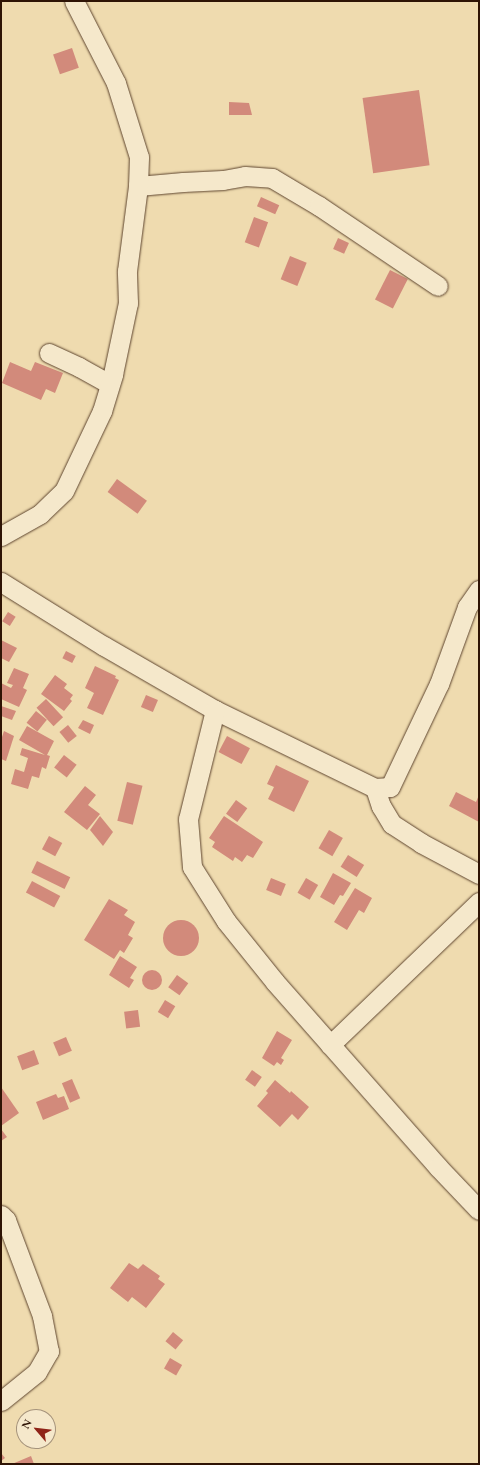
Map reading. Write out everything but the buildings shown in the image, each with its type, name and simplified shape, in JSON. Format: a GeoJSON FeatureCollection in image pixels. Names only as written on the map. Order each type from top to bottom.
{"type":"FeatureCollection","features":[{"type":"Feature","properties":{"kind":"street"},"geometry":{"type":"LineString","coordinates":[[1,536],[40,514],[64,491],[102,411],[110,384],[128,303],[127,270],[138,186],[139,156],[116,83],[74,1]]}},
{"type":"Feature","properties":{"kind":"street"},"geometry":{"type":"LineString","coordinates":[[138,186],[223,180],[244,176],[272,178],[319,206],[438,286]]}},
{"type":"Feature","properties":{"kind":"street"},"geometry":{"type":"LineString","coordinates":[[48,353],[79,367],[110,384]]}},
{"type":"Feature","properties":{"kind":"street"},"geometry":{"type":"LineString","coordinates":[[1,582],[104,646],[215,710],[376,788],[390,787],[439,684],[467,607],[479,590]]}},
{"type":"Feature","properties":{"kind":"street"},"geometry":{"type":"LineString","coordinates":[[215,710],[188,819],[192,867],[226,921],[330,1045],[479,1210]]}},
{"type":"Feature","properties":{"kind":"street"},"geometry":{"type":"LineString","coordinates":[[376,788],[381,806],[392,824],[421,843],[479,874]]}},
{"type":"Feature","properties":{"kind":"street"},"geometry":{"type":"LineString","coordinates":[[330,1045],[479,902]]}},
{"type":"Feature","properties":{"kind":"street"},"geometry":{"type":"LineString","coordinates":[[1,1214],[6,1220],[42,1316],[49,1351],[38,1372],[1,1401]]}}]}
